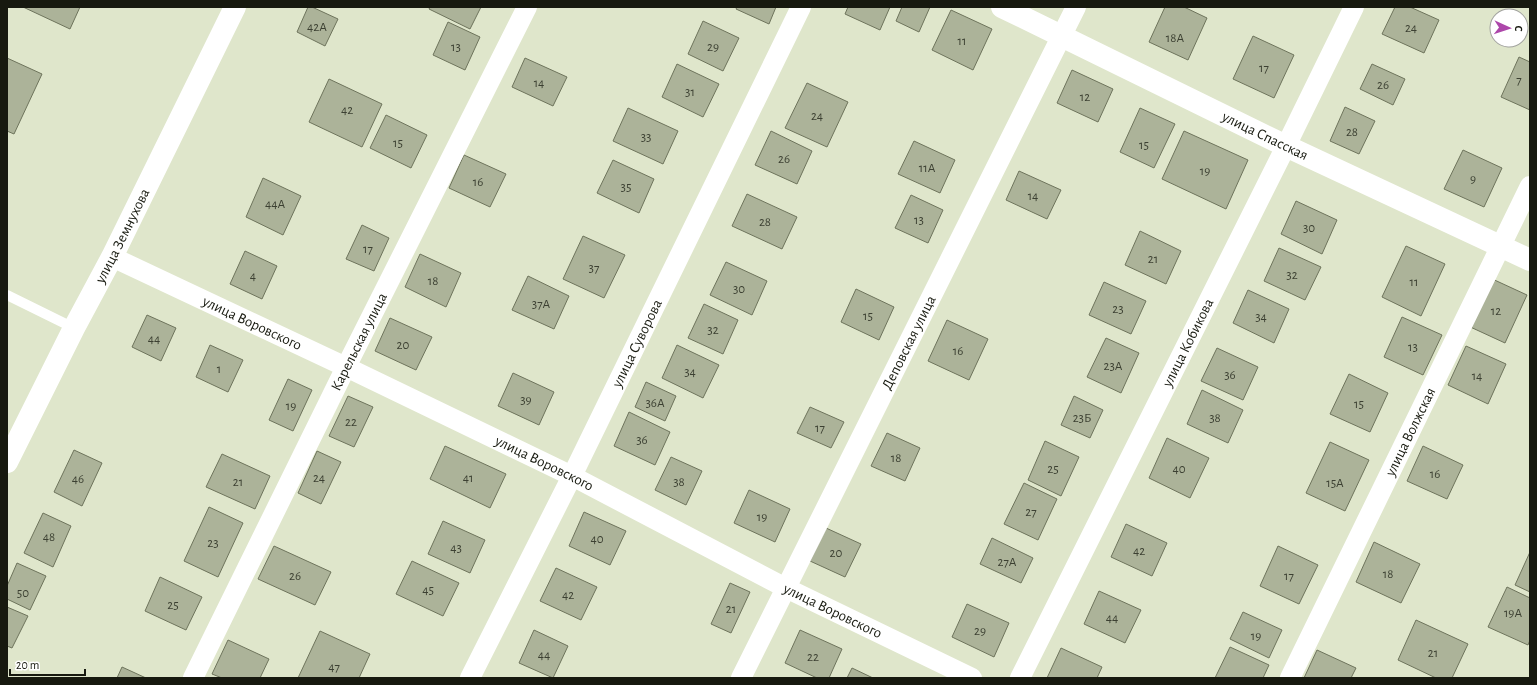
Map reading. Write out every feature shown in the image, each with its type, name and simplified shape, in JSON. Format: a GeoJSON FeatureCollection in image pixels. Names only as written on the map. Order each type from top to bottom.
{"type":"FeatureCollection","features":[{"type":"Feature","properties":{"kind":"street","name":"улица Земнухова"},"geometry":{"type":"LineString","coordinates":[[7,462],[74,328],[112,257],[235,7]]}},
{"type":"Feature","properties":{"kind":"street","name":"Карельская улица"},"geometry":{"type":"LineString","coordinates":[[193,678],[346,367],[527,7]]}},
{"type":"Feature","properties":{"kind":"street","name":"улица Суворова"},"geometry":{"type":"LineString","coordinates":[[470,678],[572,476],[801,7]]}},
{"type":"Feature","properties":{"kind":"street","name":"улица Спасская"},"geometry":{"type":"LineString","coordinates":[[1002,7],[1286,146],[1530,260]]}},
{"type":"Feature","properties":{"kind":"street","name":"Деповская улица"},"geometry":{"type":"LineString","coordinates":[[741,678],[1076,7]]}},
{"type":"Feature","properties":{"kind":"street","name":"улица Кобикова"},"geometry":{"type":"LineString","coordinates":[[1020,678],[1354,7]]}},
{"type":"Feature","properties":{"kind":"street","name":"улица Волжская"},"geometry":{"type":"LineString","coordinates":[[1290,678],[1530,186]]}},
{"type":"Feature","properties":{"kind":"street","name":"улица Воровского"},"geometry":{"type":"LineString","coordinates":[[112,257],[346,367],[572,476],[786,588],[972,678]]}},
{"type":"Feature","properties":{"kind":"lane"},"geometry":{"type":"LineString","coordinates":[[7,295],[74,328]]}},
{"type":"Feature","properties":{"kind":"building"},"geometry":{"type":"Polygon","coordinates":[[[23,7],[80,7],[70,29],[23,7]]]}},
{"type":"Feature","properties":{"kind":"building"},"geometry":{"type":"Polygon","coordinates":[[[308,7],[312,7],[338,19],[325,46],[297,32],[308,7]]]}},
{"type":"Feature","properties":{"kind":"building"},"geometry":{"type":"Polygon","coordinates":[[[430,7],[481,7],[470,29],[429,9],[430,7]]]}},
{"type":"Feature","properties":{"kind":"building"},"geometry":{"type":"Polygon","coordinates":[[[737,7],[776,7],[769,24],[736,9],[737,7]]]}},
{"type":"Feature","properties":{"kind":"building"},"geometry":{"type":"Polygon","coordinates":[[[848,7],[890,7],[880,30],[845,14],[848,7]]]}},
{"type":"Feature","properties":{"kind":"building"},"geometry":{"type":"Polygon","coordinates":[[[902,7],[930,7],[919,32],[896,21],[902,7]]]}},
{"type":"Feature","properties":{"kind":"building"},"geometry":{"type":"Polygon","coordinates":[[[1165,7],[1184,7],[1207,18],[1188,60],[1149,42],[1165,7]]]}},
{"type":"Feature","properties":{"kind":"building"},"geometry":{"type":"Polygon","coordinates":[[[1395,7],[1410,7],[1439,20],[1424,53],[1382,34],[1395,7]]]}},
{"type":"Feature","properties":{"kind":"building"},"geometry":{"type":"Polygon","coordinates":[[[951,10],[992,29],[973,70],[932,50],[951,10]]]}},
{"type":"Feature","properties":{"kind":"building"},"geometry":{"type":"Polygon","coordinates":[[[703,21],[739,38],[723,71],[688,54],[703,21]]]}},
{"type":"Feature","properties":{"kind":"building"},"geometry":{"type":"Polygon","coordinates":[[[448,22],[480,37],[465,70],[433,55],[448,22]]]}},
{"type":"Feature","properties":{"kind":"building"},"geometry":{"type":"Polygon","coordinates":[[[1253,36],[1294,55],[1274,98],[1233,79],[1253,36]]]}},
{"type":"Feature","properties":{"kind":"building"},"geometry":{"type":"Polygon","coordinates":[[[1519,57],[1530,62],[1530,110],[1501,97],[1519,57]]]}},
{"type":"Feature","properties":{"kind":"building"},"geometry":{"type":"Polygon","coordinates":[[[7,58],[42,74],[14,134],[7,131],[7,58]]]}},
{"type":"Feature","properties":{"kind":"building"},"geometry":{"type":"Polygon","coordinates":[[[525,58],[567,77],[553,106],[512,87],[525,58]]]}},
{"type":"Feature","properties":{"kind":"building"},"geometry":{"type":"Polygon","coordinates":[[[677,64],[719,84],[703,117],[662,97],[677,64]]]}},
{"type":"Feature","properties":{"kind":"building"},"geometry":{"type":"Polygon","coordinates":[[[1372,64],[1405,79],[1393,105],[1360,89],[1372,64]]]}},
{"type":"Feature","properties":{"kind":"building"},"geometry":{"type":"Polygon","coordinates":[[[1072,70],[1113,89],[1098,122],[1057,103],[1072,70]]]}},
{"type":"Feature","properties":{"kind":"building"},"geometry":{"type":"Polygon","coordinates":[[[329,79],[382,104],[362,147],[309,122],[329,79]]]}},
{"type":"Feature","properties":{"kind":"building"},"geometry":{"type":"Polygon","coordinates":[[[807,83],[848,102],[827,147],[785,128],[807,83]]]}},
{"type":"Feature","properties":{"kind":"building"},"geometry":{"type":"Polygon","coordinates":[[[1345,107],[1375,121],[1359,154],[1330,141],[1345,107]]]}},
{"type":"Feature","properties":{"kind":"building"},"geometry":{"type":"Polygon","coordinates":[[[628,108],[678,131],[663,164],[613,141],[628,108]]]}},
{"type":"Feature","properties":{"kind":"building"},"geometry":{"type":"Polygon","coordinates":[[[1140,108],[1175,124],[1154,168],[1120,152],[1140,108]]]}},
{"type":"Feature","properties":{"kind":"building"},"geometry":{"type":"Polygon","coordinates":[[[386,115],[427,135],[411,168],[370,148],[386,115]]]}},
{"type":"Feature","properties":{"kind":"building"},"geometry":{"type":"Polygon","coordinates":[[[771,131],[812,151],[797,184],[755,165],[771,131]]]}},
{"type":"Feature","properties":{"kind":"building"},"geometry":{"type":"Polygon","coordinates":[[[1184,131],[1248,160],[1226,209],[1162,179],[1184,131]]]}},
{"type":"Feature","properties":{"kind":"building"},"geometry":{"type":"Polygon","coordinates":[[[914,141],[955,160],[940,193],[898,174],[914,141]]]}},
{"type":"Feature","properties":{"kind":"building"},"geometry":{"type":"Polygon","coordinates":[[[1463,150],[1502,168],[1484,207],[1444,189],[1463,150]]]}},
{"type":"Feature","properties":{"kind":"building"},"geometry":{"type":"Polygon","coordinates":[[[464,155],[506,174],[490,207],[449,188],[464,155]]]}},
{"type":"Feature","properties":{"kind":"building"},"geometry":{"type":"Polygon","coordinates":[[[613,160],[654,179],[639,213],[597,193],[613,160]]]}},
{"type":"Feature","properties":{"kind":"building"},"geometry":{"type":"Polygon","coordinates":[[[1019,171],[1061,190],[1047,219],[1006,200],[1019,171]]]}},
{"type":"Feature","properties":{"kind":"building"},"geometry":{"type":"Polygon","coordinates":[[[263,178],[301,196],[283,235],[246,217],[263,178]]]}},
{"type":"Feature","properties":{"kind":"building"},"geometry":{"type":"Polygon","coordinates":[[[747,194],[797,217],[782,249],[732,226],[747,194]]]}},
{"type":"Feature","properties":{"kind":"building"},"geometry":{"type":"Polygon","coordinates":[[[911,195],[943,210],[928,243],[895,228],[911,195]]]}},
{"type":"Feature","properties":{"kind":"building"},"geometry":{"type":"Polygon","coordinates":[[[1296,201],[1337,220],[1322,254],[1281,234],[1296,201]]]}},
{"type":"Feature","properties":{"kind":"building"},"geometry":{"type":"Polygon","coordinates":[[[362,225],[389,238],[374,271],[346,259],[362,225]]]}},
{"type":"Feature","properties":{"kind":"building"},"geometry":{"type":"Polygon","coordinates":[[[1140,231],[1181,251],[1166,284],[1125,265],[1140,231]]]}},
{"type":"Feature","properties":{"kind":"building"},"geometry":{"type":"Polygon","coordinates":[[[583,236],[625,255],[604,298],[563,279],[583,236]]]}},
{"type":"Feature","properties":{"kind":"building"},"geometry":{"type":"Polygon","coordinates":[[[1406,246],[1445,264],[1421,316],[1382,297],[1406,246]]]}},
{"type":"Feature","properties":{"kind":"building"},"geometry":{"type":"Polygon","coordinates":[[[1279,248],[1321,267],[1305,300],[1264,281],[1279,248]]]}},
{"type":"Feature","properties":{"kind":"building"},"geometry":{"type":"Polygon","coordinates":[[[245,251],[277,266],[262,299],[230,284],[245,251]]]}},
{"type":"Feature","properties":{"kind":"building"},"geometry":{"type":"Polygon","coordinates":[[[420,254],[461,273],[446,307],[405,287],[420,254]]]}},
{"type":"Feature","properties":{"kind":"building"},"geometry":{"type":"Polygon","coordinates":[[[726,262],[767,281],[752,315],[710,295],[726,262]]]}},
{"type":"Feature","properties":{"kind":"building"},"geometry":{"type":"Polygon","coordinates":[[[528,276],[569,296],[554,329],[512,310],[528,276]]]}},
{"type":"Feature","properties":{"kind":"building"},"geometry":{"type":"Polygon","coordinates":[[[1488,277],[1527,295],[1505,343],[1466,325],[1488,277]]]}},
{"type":"Feature","properties":{"kind":"building"},"geometry":{"type":"Polygon","coordinates":[[[1104,282],[1146,301],[1131,334],[1089,315],[1104,282]]]}},
{"type":"Feature","properties":{"kind":"building"},"geometry":{"type":"Polygon","coordinates":[[[856,289],[894,307],[879,340],[841,322],[856,289]]]}},
{"type":"Feature","properties":{"kind":"building"},"geometry":{"type":"Polygon","coordinates":[[[1248,290],[1289,309],[1274,343],[1233,323],[1248,290]]]}},
{"type":"Feature","properties":{"kind":"building"},"geometry":{"type":"Polygon","coordinates":[[[704,304],[738,320],[723,354],[688,338],[704,304]]]}},
{"type":"Feature","properties":{"kind":"building"},"geometry":{"type":"Polygon","coordinates":[[[147,315],[176,328],[161,361],[132,347],[147,315]]]}},
{"type":"Feature","properties":{"kind":"building"},"geometry":{"type":"Polygon","coordinates":[[[1402,317],[1442,335],[1423,375],[1384,357],[1402,317]]]}},
{"type":"Feature","properties":{"kind":"building"},"geometry":{"type":"Polygon","coordinates":[[[390,318],[432,337],[416,370],[375,351],[390,318]]]}},
{"type":"Feature","properties":{"kind":"building"},"geometry":{"type":"Polygon","coordinates":[[[947,320],[988,339],[969,380],[928,361],[947,320]]]}},
{"type":"Feature","properties":{"kind":"building"},"geometry":{"type":"Polygon","coordinates":[[[1106,338],[1139,353],[1121,393],[1087,377],[1106,338]]]}},
{"type":"Feature","properties":{"kind":"building"},"geometry":{"type":"Polygon","coordinates":[[[210,345],[243,360],[228,392],[196,377],[210,345]]]}},
{"type":"Feature","properties":{"kind":"building"},"geometry":{"type":"Polygon","coordinates":[[[677,345],[719,365],[703,398],[662,378],[677,345]]]}},
{"type":"Feature","properties":{"kind":"building"},"geometry":{"type":"Polygon","coordinates":[[[1466,346],[1506,364],[1488,404],[1448,385],[1466,346]]]}},
{"type":"Feature","properties":{"kind":"building"},"geometry":{"type":"Polygon","coordinates":[[[1217,348],[1258,367],[1243,400],[1201,381],[1217,348]]]}},
{"type":"Feature","properties":{"kind":"building"},"geometry":{"type":"Polygon","coordinates":[[[513,373],[554,392],[539,425],[498,406],[513,373]]]}},
{"type":"Feature","properties":{"kind":"building"},"geometry":{"type":"Polygon","coordinates":[[[1349,374],[1388,393],[1370,432],[1330,414],[1349,374]]]}},
{"type":"Feature","properties":{"kind":"building"},"geometry":{"type":"Polygon","coordinates":[[[288,379],[312,390],[293,431],[269,420],[288,379]]]}},
{"type":"Feature","properties":{"kind":"building"},"geometry":{"type":"Polygon","coordinates":[[[646,382],[676,396],[665,421],[635,407],[646,382]]]}},
{"type":"Feature","properties":{"kind":"building"},"geometry":{"type":"Polygon","coordinates":[[[1202,390],[1243,410],[1228,443],[1187,424],[1202,390]]]}},
{"type":"Feature","properties":{"kind":"building"},"geometry":{"type":"Polygon","coordinates":[[[348,396],[373,407],[354,447],[329,436],[348,396]]]}},
{"type":"Feature","properties":{"kind":"building"},"geometry":{"type":"Polygon","coordinates":[[[1074,396],[1103,410],[1090,438],[1061,425],[1074,396]]]}},
{"type":"Feature","properties":{"kind":"building"},"geometry":{"type":"Polygon","coordinates":[[[810,407],[844,422],[831,448],[797,433],[810,407]]]}},
{"type":"Feature","properties":{"kind":"building"},"geometry":{"type":"Polygon","coordinates":[[[629,412],[670,432],[655,465],[614,446],[629,412]]]}},
{"type":"Feature","properties":{"kind":"building"},"geometry":{"type":"Polygon","coordinates":[[[887,433],[920,448],[905,481],[871,466],[887,433]]]}},
{"type":"Feature","properties":{"kind":"building"},"geometry":{"type":"Polygon","coordinates":[[[1167,438],[1209,458],[1190,498],[1149,478],[1167,438]]]}},
{"type":"Feature","properties":{"kind":"building"},"geometry":{"type":"Polygon","coordinates":[[[1045,441],[1079,457],[1061,496],[1028,480],[1045,441]]]}},
{"type":"Feature","properties":{"kind":"building"},"geometry":{"type":"Polygon","coordinates":[[[1330,442],[1369,460],[1345,511],[1306,493],[1330,442]]]}},
{"type":"Feature","properties":{"kind":"building"},"geometry":{"type":"Polygon","coordinates":[[[445,446],[506,474],[490,508],[430,479],[445,446]]]}},
{"type":"Feature","properties":{"kind":"building"},"geometry":{"type":"Polygon","coordinates":[[[1423,446],[1463,465],[1447,499],[1407,481],[1423,446]]]}},
{"type":"Feature","properties":{"kind":"building"},"geometry":{"type":"Polygon","coordinates":[[[74,450],[102,463],[82,506],[54,492],[74,450]]]}},
{"type":"Feature","properties":{"kind":"building"},"geometry":{"type":"Polygon","coordinates":[[[317,451],[341,462],[321,504],[298,493],[317,451]]]}},
{"type":"Feature","properties":{"kind":"building"},"geometry":{"type":"Polygon","coordinates":[[[222,454],[270,476],[255,509],[206,487],[222,454]]]}},
{"type":"Feature","properties":{"kind":"building"},"geometry":{"type":"Polygon","coordinates":[[[671,457],[702,471],[686,505],[655,490],[671,457]]]}},
{"type":"Feature","properties":{"kind":"building"},"geometry":{"type":"Polygon","coordinates":[[[1024,483],[1057,499],[1038,540],[1004,524],[1024,483]]]}},
{"type":"Feature","properties":{"kind":"building"},"geometry":{"type":"Polygon","coordinates":[[[749,490],[790,509],[775,542],[734,523],[749,490]]]}},
{"type":"Feature","properties":{"kind":"building"},"geometry":{"type":"Polygon","coordinates":[[[209,507],[243,523],[218,577],[184,561],[209,507]]]}},
{"type":"Feature","properties":{"kind":"building"},"geometry":{"type":"Polygon","coordinates":[[[584,512],[626,531],[610,565],[569,546],[584,512]]]}},
{"type":"Feature","properties":{"kind":"building"},"geometry":{"type":"Polygon","coordinates":[[[43,513],[71,526],[53,567],[24,553],[43,513]]]}},
{"type":"Feature","properties":{"kind":"building"},"geometry":{"type":"Polygon","coordinates":[[[443,521],[485,540],[470,573],[428,554],[443,521]]]}},
{"type":"Feature","properties":{"kind":"building"},"geometry":{"type":"Polygon","coordinates":[[[1126,524],[1167,543],[1152,576],[1111,557],[1126,524]]]}},
{"type":"Feature","properties":{"kind":"building"},"geometry":{"type":"Polygon","coordinates":[[[826,528],[861,544],[845,577],[810,561],[826,528]]]}},
{"type":"Feature","properties":{"kind":"building"},"geometry":{"type":"Polygon","coordinates":[[[992,538],[1033,558],[1021,583],[980,564],[992,538]]]}},
{"type":"Feature","properties":{"kind":"building"},"geometry":{"type":"Polygon","coordinates":[[[1374,542],[1420,564],[1401,603],[1356,582],[1374,542]]]}},
{"type":"Feature","properties":{"kind":"building"},"geometry":{"type":"Polygon","coordinates":[[[274,546],[331,572],[315,605],[258,579],[274,546]]]}},
{"type":"Feature","properties":{"kind":"building"},"geometry":{"type":"Polygon","coordinates":[[[1278,546],[1318,565],[1299,604],[1260,586],[1278,546]]]}},
{"type":"Feature","properties":{"kind":"building"},"geometry":{"type":"Polygon","coordinates":[[[1530,552],[1530,592],[1515,585],[1530,552]]]}},
{"type":"Feature","properties":{"kind":"building"},"geometry":{"type":"Polygon","coordinates":[[[412,561],[459,583],[443,616],[396,594],[412,561]]]}},
{"type":"Feature","properties":{"kind":"building"},"geometry":{"type":"Polygon","coordinates":[[[17,563],[46,576],[30,610],[7,599],[7,586],[17,563]]]}},
{"type":"Feature","properties":{"kind":"building"},"geometry":{"type":"Polygon","coordinates":[[[556,568],[597,587],[581,620],[540,601],[556,568]]]}},
{"type":"Feature","properties":{"kind":"building"},"geometry":{"type":"Polygon","coordinates":[[[160,577],[202,597],[186,630],[145,611],[160,577]]]}},
{"type":"Feature","properties":{"kind":"building"},"geometry":{"type":"Polygon","coordinates":[[[730,583],[750,592],[731,633],[711,624],[730,583]]]}},
{"type":"Feature","properties":{"kind":"building"},"geometry":{"type":"Polygon","coordinates":[[[1507,587],[1530,598],[1530,640],[1528,645],[1488,627],[1507,587]]]}},
{"type":"Feature","properties":{"kind":"building"},"geometry":{"type":"Polygon","coordinates":[[[1099,591],[1141,610],[1125,643],[1084,624],[1099,591]]]}},
{"type":"Feature","properties":{"kind":"building"},"geometry":{"type":"Polygon","coordinates":[[[967,604],[1009,623],[994,657],[952,637],[967,604]]]}},
{"type":"Feature","properties":{"kind":"building"},"geometry":{"type":"Polygon","coordinates":[[[7,607],[28,616],[12,648],[7,646],[7,607]]]}},
{"type":"Feature","properties":{"kind":"building"},"geometry":{"type":"Polygon","coordinates":[[[1243,612],[1282,630],[1269,658],[1230,639],[1243,612]]]}},
{"type":"Feature","properties":{"kind":"building"},"geometry":{"type":"Polygon","coordinates":[[[1416,620],[1468,644],[1452,678],[1436,678],[1398,660],[1416,620]]]}},
{"type":"Feature","properties":{"kind":"building"},"geometry":{"type":"Polygon","coordinates":[[[534,630],[568,646],[553,678],[519,663],[534,630]]]}},
{"type":"Feature","properties":{"kind":"building"},"geometry":{"type":"Polygon","coordinates":[[[800,630],[842,649],[829,678],[817,678],[785,663],[800,630]]]}},
{"type":"Feature","properties":{"kind":"building"},"geometry":{"type":"Polygon","coordinates":[[[320,631],[370,654],[359,678],[298,678],[320,631]]]}},
{"type":"Feature","properties":{"kind":"building"},"geometry":{"type":"Polygon","coordinates":[[[228,640],[269,659],[260,678],[222,678],[212,674],[228,640]]]}},
{"type":"Feature","properties":{"kind":"building"},"geometry":{"type":"Polygon","coordinates":[[[1230,647],[1269,665],[1263,678],[1215,678],[1230,647]]]}},
{"type":"Feature","properties":{"kind":"building"},"geometry":{"type":"Polygon","coordinates":[[[1061,648],[1102,667],[1097,678],[1047,678],[1061,648]]]}},
{"type":"Feature","properties":{"kind":"building"},"geometry":{"type":"Polygon","coordinates":[[[1317,650],[1356,668],[1351,678],[1304,678],[1317,650]]]}},
{"type":"Feature","properties":{"kind":"building"},"geometry":{"type":"Polygon","coordinates":[[[122,667],[146,678],[117,678],[122,667]]]}},
{"type":"Feature","properties":{"kind":"building"},"geometry":{"type":"Polygon","coordinates":[[[852,668],[873,678],[847,678],[852,668]]]}}]}
